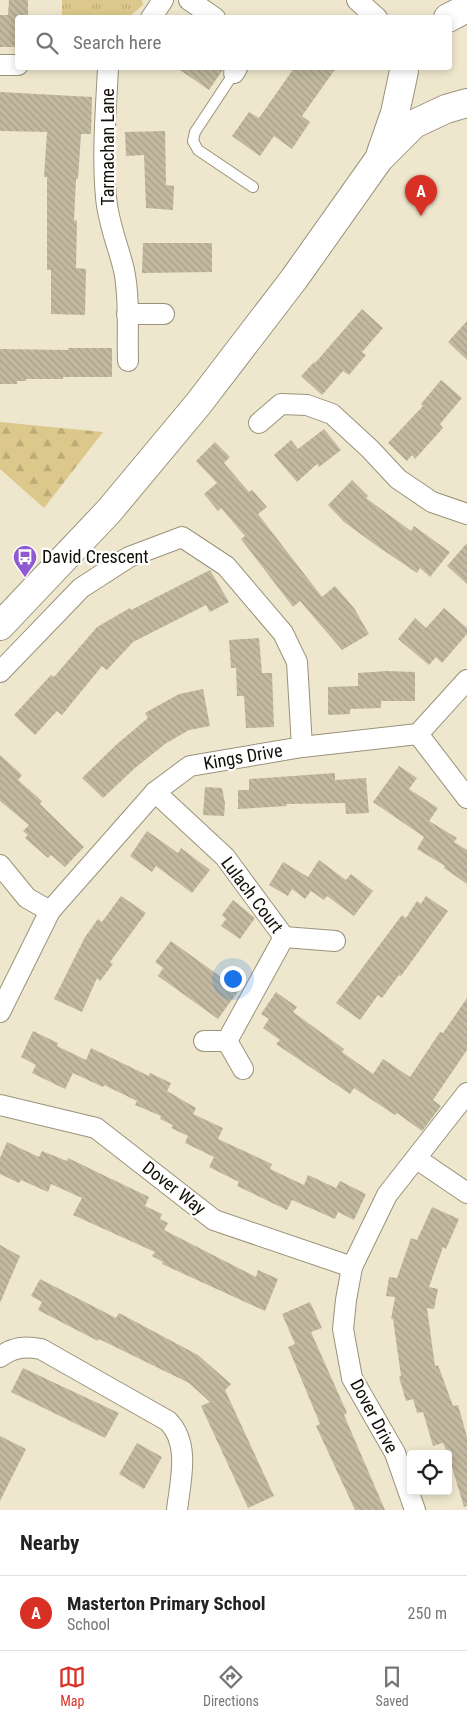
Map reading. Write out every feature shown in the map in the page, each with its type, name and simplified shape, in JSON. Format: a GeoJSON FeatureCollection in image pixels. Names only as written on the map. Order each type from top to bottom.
{"type":"FeatureCollection","features":[{"type":"Feature","properties":{"kind":"main road"},"geometry":{"type":"LineString","coordinates":[[452,16],[467,8]]}},
{"type":"Feature","properties":{"kind":"main road"},"geometry":{"type":"LineString","coordinates":[[452,23],[467,28]]}},
{"type":"Feature","properties":{"kind":"main road"},"geometry":{"type":"LineString","coordinates":[[404,70],[409,88],[415,96],[428,105],[460,106]]}},
{"type":"Feature","properties":{"kind":"main road"},"geometry":{"type":"LineString","coordinates":[[379,159],[395,113],[404,70]]}},
{"type":"Feature","properties":{"kind":"main road"},"geometry":{"type":"LineString","coordinates":[[0,626],[109,511],[199,403],[294,279],[379,159],[414,124],[460,106]]}},
{"type":"Feature","properties":{"kind":"street"},"geometry":{"type":"LineString","coordinates":[[153,15],[163,0]]}},
{"type":"Feature","properties":{"kind":"street"},"geometry":{"type":"LineString","coordinates":[[189,0],[211,15]]}},
{"type":"Feature","properties":{"kind":"street"},"geometry":{"type":"LineString","coordinates":[[357,0],[380,15]]}},
{"type":"Feature","properties":{"kind":"street"},"geometry":{"type":"LineString","coordinates":[[0,65],[15,64]]}},
{"type":"Feature","properties":{"kind":"street","name":"Tarmachan Lane"},"geometry":{"type":"LineString","coordinates":[[108,70],[105,116],[106,196],[112,235],[124,272],[128,361]]}},
{"type":"Feature","properties":{"kind":"street"},"geometry":{"type":"LineString","coordinates":[[127,314],[164,314]]}},
{"type":"Feature","properties":{"kind":"street"},"geometry":{"type":"LineString","coordinates":[[259,423],[282,404],[307,405],[332,414],[370,449],[398,479],[432,502],[467,514]]}},
{"type":"Feature","properties":{"kind":"street"},"geometry":{"type":"LineString","coordinates":[[0,672],[81,588],[129,556],[182,537],[226,566],[283,633],[296,662],[302,747]]}},
{"type":"Feature","properties":{"kind":"street"},"geometry":{"type":"LineString","coordinates":[[464,788],[418,734],[467,680]]}},
{"type":"Feature","properties":{"kind":"street","name":"Kings Drive"},"geometry":{"type":"LineString","coordinates":[[0,1012],[50,911],[155,792],[190,766],[302,747],[418,734]]}},
{"type":"Feature","properties":{"kind":"street","name":"Lulach Court"},"geometry":{"type":"LineString","coordinates":[[155,792],[225,857],[284,937],[227,1041]]}},
{"type":"Feature","properties":{"kind":"street"},"geometry":{"type":"LineString","coordinates":[[0,865],[27,898],[50,911]]}},
{"type":"Feature","properties":{"kind":"street"},"geometry":{"type":"LineString","coordinates":[[284,937],[335,941]]}},
{"type":"Feature","properties":{"kind":"street"},"geometry":{"type":"LineString","coordinates":[[204,1041],[227,1041],[243,1069]]}},
{"type":"Feature","properties":{"kind":"street","name":"Dover Drive"},"geometry":{"type":"LineString","coordinates":[[415,1510],[395,1453],[352,1378],[343,1329],[352,1267],[387,1195],[467,1093]]}},
{"type":"Feature","properties":{"kind":"street","name":"Dover Way"},"geometry":{"type":"LineString","coordinates":[[0,1105],[96,1128],[214,1220],[352,1267]]}},
{"type":"Feature","properties":{"kind":"street"},"geometry":{"type":"LineString","coordinates":[[417,1159],[467,1193]]}},
{"type":"Feature","properties":{"kind":"street"},"geometry":{"type":"LineString","coordinates":[[0,1357],[8,1350],[41,1348],[168,1421],[179,1436],[182,1456],[177,1510]]}},
{"type":"Feature","properties":{"kind":"lane"},"geometry":{"type":"LineString","coordinates":[[236,70],[195,132],[193,141],[198,150],[253,187]]}},
{"type":"Feature","properties":{"kind":"green space"},"geometry":{"type":"Polygon","coordinates":[[[62,0],[142,0],[143,5],[131,15],[62,15],[62,0]]]}},
{"type":"Feature","properties":{"kind":"green space"},"geometry":{"type":"Polygon","coordinates":[[[0,422],[103,432],[44,508],[0,469],[0,422]]]}},
{"type":"Feature","properties":{"kind":"building"},"geometry":{"type":"Polygon","coordinates":[[[9,0],[28,0],[28,15],[15,15],[15,47],[0,47],[0,15],[8,15],[9,0]]]}},
{"type":"Feature","properties":{"kind":"building"},"geometry":{"type":"Polygon","coordinates":[[[180,70],[223,70],[209,90],[180,70]]]}},
{"type":"Feature","properties":{"kind":"building"},"geometry":{"type":"Polygon","coordinates":[[[293,70],[335,70],[302,116],[310,122],[292,149],[274,136],[260,156],[232,136],[249,112],[259,118],[293,70]]]}},
{"type":"Feature","properties":{"kind":"building"},"geometry":{"type":"Polygon","coordinates":[[[0,92],[92,97],[91,134],[81,134],[74,220],[77,221],[76,268],[86,269],[85,315],[51,314],[51,270],[47,270],[47,177],[44,177],[47,132],[0,131],[0,92]]]}},
{"type":"Feature","properties":{"kind":"building"},"geometry":{"type":"Polygon","coordinates":[[[165,131],[166,185],[174,186],[173,210],[146,208],[144,155],[126,156],[125,132],[165,131]]]}},
{"type":"Feature","properties":{"kind":"building"},"geometry":{"type":"Polygon","coordinates":[[[143,243],[212,243],[212,272],[142,273],[143,243]]]}},
{"type":"Feature","properties":{"kind":"building"},"geometry":{"type":"Polygon","coordinates":[[[362,309],[383,328],[362,352],[366,355],[349,375],[343,371],[322,395],[301,376],[315,363],[362,309]]]}},
{"type":"Feature","properties":{"kind":"building"},"geometry":{"type":"Polygon","coordinates":[[[467,321],[467,360],[448,342],[467,321]]]}},
{"type":"Feature","properties":{"kind":"building"},"geometry":{"type":"Polygon","coordinates":[[[68,348],[112,348],[112,377],[26,379],[26,381],[17,381],[17,384],[0,384],[0,349],[68,350],[68,348]]]}},
{"type":"Feature","properties":{"kind":"building"},"geometry":{"type":"Polygon","coordinates":[[[441,380],[462,398],[440,424],[443,428],[415,459],[412,455],[407,461],[388,443],[423,406],[421,404],[441,380]]]}},
{"type":"Feature","properties":{"kind":"building"},"geometry":{"type":"Polygon","coordinates":[[[324,429],[341,450],[319,467],[317,464],[297,482],[274,455],[291,440],[298,449],[324,429]]]}},
{"type":"Feature","properties":{"kind":"building"},"geometry":{"type":"Polygon","coordinates":[[[215,442],[230,457],[224,463],[249,492],[252,490],[267,507],[258,514],[322,597],[335,586],[354,608],[369,634],[342,650],[300,601],[293,607],[241,539],[245,536],[221,508],[218,511],[204,494],[217,483],[196,461],[215,442]]]}},
{"type":"Feature","properties":{"kind":"building"},"geometry":{"type":"Polygon","coordinates":[[[352,480],[368,496],[366,498],[411,531],[414,526],[450,552],[430,577],[420,568],[417,573],[377,546],[344,522],[328,505],[352,480]]]}},
{"type":"Feature","properties":{"kind":"building"},"geometry":{"type":"Polygon","coordinates":[[[467,543],[467,584],[447,566],[467,543]]]}},
{"type":"Feature","properties":{"kind":"building"},"geometry":{"type":"Polygon","coordinates":[[[210,570],[229,602],[210,612],[206,605],[133,642],[107,670],[102,666],[62,715],[57,711],[35,735],[14,715],[51,675],[54,677],[97,627],[130,608],[131,610],[210,570]]]}},
{"type":"Feature","properties":{"kind":"building"},"geometry":{"type":"Polygon","coordinates":[[[444,608],[467,628],[467,634],[442,663],[436,657],[429,665],[398,639],[415,618],[426,628],[444,608]]]}},
{"type":"Feature","properties":{"kind":"building"},"geometry":{"type":"Polygon","coordinates":[[[259,638],[262,673],[272,673],[274,727],[246,728],[244,696],[237,696],[236,668],[231,668],[229,640],[259,638]]]}},
{"type":"Feature","properties":{"kind":"building"},"geometry":{"type":"Polygon","coordinates":[[[415,672],[415,701],[381,701],[381,708],[350,709],[350,714],[328,715],[328,687],[358,686],[358,673],[415,672]]]}},
{"type":"Feature","properties":{"kind":"building"},"geometry":{"type":"Polygon","coordinates":[[[203,689],[210,726],[189,730],[165,744],[135,768],[103,798],[82,778],[117,744],[148,718],[145,713],[179,694],[203,689]]]}},
{"type":"Feature","properties":{"kind":"building"},"geometry":{"type":"Polygon","coordinates":[[[0,755],[22,775],[18,780],[42,801],[40,804],[84,847],[65,867],[51,855],[48,858],[25,838],[28,835],[23,831],[29,825],[0,801],[0,755]]]}},
{"type":"Feature","properties":{"kind":"building"},"geometry":{"type":"Polygon","coordinates":[[[399,766],[417,778],[409,789],[438,808],[429,821],[457,838],[454,842],[467,850],[467,884],[444,868],[445,866],[417,849],[424,837],[373,802],[399,766]]]}},
{"type":"Feature","properties":{"kind":"building"},"geometry":{"type":"Polygon","coordinates":[[[335,773],[335,780],[366,778],[369,813],[346,814],[345,803],[286,804],[287,806],[238,809],[238,790],[249,790],[249,779],[335,773]]]}},
{"type":"Feature","properties":{"kind":"building"},"geometry":{"type":"Polygon","coordinates":[[[205,787],[222,788],[225,803],[224,816],[203,815],[205,787]]]}},
{"type":"Feature","properties":{"kind":"building"},"geometry":{"type":"Polygon","coordinates":[[[147,831],[178,853],[181,848],[210,870],[192,893],[156,866],[152,872],[130,856],[147,831]]]}},
{"type":"Feature","properties":{"kind":"building"},"geometry":{"type":"Polygon","coordinates":[[[319,860],[346,880],[351,874],[373,891],[354,916],[327,896],[324,900],[311,891],[305,899],[292,889],[288,896],[269,885],[283,862],[308,877],[319,860]]]}},
{"type":"Feature","properties":{"kind":"building"},"geometry":{"type":"Polygon","coordinates":[[[121,896],[146,913],[110,962],[113,964],[100,981],[97,978],[82,1012],[54,999],[85,937],[98,919],[102,922],[121,896]]]}},
{"type":"Feature","properties":{"kind":"building"},"geometry":{"type":"Polygon","coordinates":[[[426,896],[448,911],[401,976],[399,975],[382,998],[378,995],[360,1020],[336,1003],[402,915],[406,918],[417,901],[421,904],[426,896]]]}},
{"type":"Feature","properties":{"kind":"building"},"geometry":{"type":"Polygon","coordinates":[[[233,900],[255,918],[240,939],[221,926],[226,919],[222,915],[233,900]]]}},
{"type":"Feature","properties":{"kind":"building"},"geometry":{"type":"Polygon","coordinates":[[[171,941],[239,990],[218,1019],[158,976],[163,968],[155,962],[171,941]]]}},
{"type":"Feature","properties":{"kind":"building"},"geometry":{"type":"Polygon","coordinates":[[[276,992],[297,1007],[293,1012],[344,1049],[342,1052],[373,1074],[383,1059],[410,1077],[440,1032],[443,1033],[467,998],[467,1050],[433,1100],[441,1106],[422,1131],[397,1113],[395,1115],[354,1088],[350,1094],[276,1044],[280,1040],[263,1028],[269,1019],[261,1014],[276,992]]]}},
{"type":"Feature","properties":{"kind":"building"},"geometry":{"type":"Polygon","coordinates":[[[33,1031],[58,1043],[57,1046],[86,1060],[91,1048],[149,1076],[150,1073],[171,1083],[167,1091],[196,1108],[193,1114],[223,1128],[218,1139],[272,1164],[270,1169],[304,1185],[308,1175],[336,1188],[340,1181],[366,1194],[354,1220],[338,1212],[335,1219],[292,1200],[287,1210],[237,1186],[239,1182],[209,1167],[214,1157],[185,1143],[188,1136],[171,1128],[173,1125],[160,1119],[161,1116],[135,1105],[137,1101],[104,1085],[103,1087],[73,1073],[65,1089],[32,1073],[36,1065],[21,1057],[33,1031]]]}},
{"type":"Feature","properties":{"kind":"building"},"geometry":{"type":"Polygon","coordinates":[[[7,1142],[39,1157],[42,1151],[67,1161],[68,1158],[149,1197],[145,1206],[162,1214],[160,1219],[168,1223],[164,1230],[256,1277],[258,1270],[278,1279],[265,1311],[162,1264],[163,1262],[152,1256],[155,1252],[73,1215],[82,1198],[51,1184],[48,1192],[21,1180],[19,1183],[0,1174],[0,1158],[7,1142]]]}},
{"type":"Feature","properties":{"kind":"building"},"geometry":{"type":"Polygon","coordinates":[[[432,1207],[459,1219],[446,1249],[443,1247],[429,1287],[438,1289],[434,1309],[427,1308],[435,1366],[438,1365],[453,1406],[458,1405],[467,1437],[467,1506],[464,1507],[452,1467],[452,1450],[446,1450],[443,1443],[433,1446],[423,1412],[417,1413],[413,1399],[406,1401],[399,1377],[401,1376],[393,1319],[391,1319],[395,1297],[386,1296],[389,1277],[397,1278],[411,1238],[417,1240],[432,1207]]]}},
{"type":"Feature","properties":{"kind":"building"},"geometry":{"type":"Polygon","coordinates":[[[0,1245],[20,1256],[0,1303],[0,1245]]]}},
{"type":"Feature","properties":{"kind":"building"},"geometry":{"type":"Polygon","coordinates":[[[40,1279],[116,1318],[119,1313],[198,1355],[231,1384],[225,1390],[274,1496],[248,1508],[201,1406],[210,1402],[189,1383],[99,1339],[98,1341],[38,1310],[42,1302],[31,1296],[40,1279]]]}},
{"type":"Feature","properties":{"kind":"building"},"geometry":{"type":"Polygon","coordinates":[[[310,1302],[322,1328],[311,1332],[347,1413],[344,1415],[385,1510],[355,1510],[316,1426],[320,1424],[288,1347],[295,1344],[282,1314],[310,1302]]]}},
{"type":"Feature","properties":{"kind":"building"},"geometry":{"type":"Polygon","coordinates":[[[23,1368],[119,1413],[105,1438],[11,1392],[23,1368]]]}},
{"type":"Feature","properties":{"kind":"building"},"geometry":{"type":"Polygon","coordinates":[[[0,1436],[26,1449],[0,1501],[0,1436]]]}},
{"type":"Feature","properties":{"kind":"building"},"geometry":{"type":"Polygon","coordinates":[[[137,1443],[162,1457],[144,1489],[119,1474],[137,1443]]]}},
{"type":"Feature","properties":{"kind":"place","name":"Masterton Primary School"},"geometry":{"type":"Point","coordinates":[421,216]}},
{"type":"Feature","properties":{"kind":"place","name":"David Crescent"},"geometry":{"type":"Point","coordinates":[25,578]}}]}
